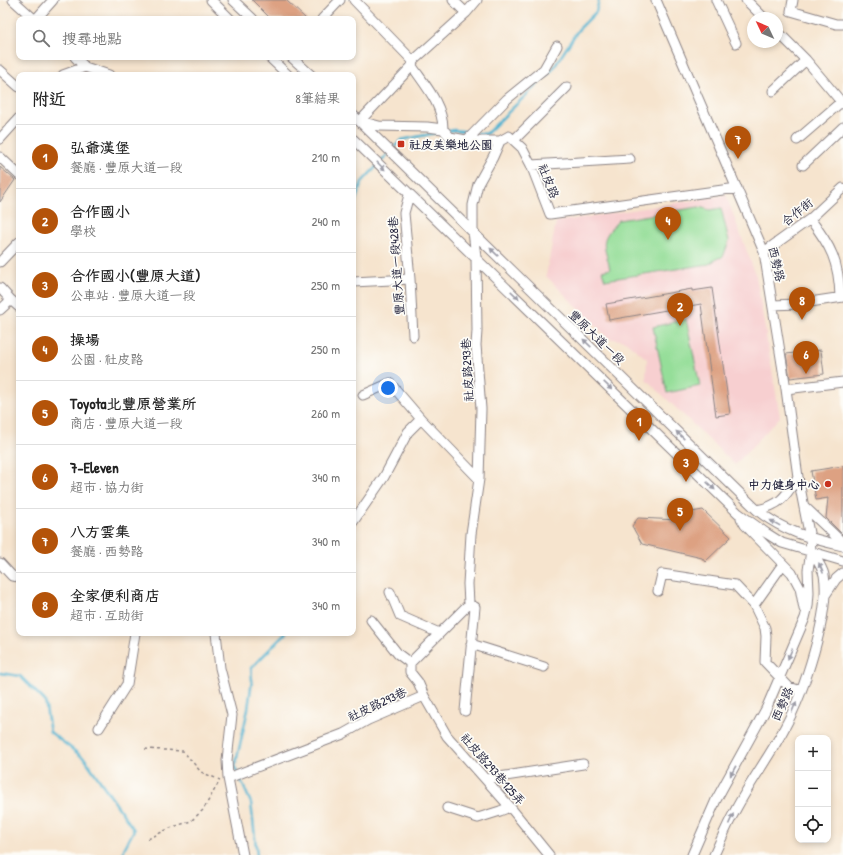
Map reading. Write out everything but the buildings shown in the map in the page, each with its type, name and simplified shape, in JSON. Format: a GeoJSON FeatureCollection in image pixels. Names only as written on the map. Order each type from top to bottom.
{"type":"FeatureCollection","features":[{"type":"Feature","properties":{"kind":"street"},"geometry":{"type":"LineString","coordinates":[[13,0],[32,16]]}},
{"type":"Feature","properties":{"kind":"street"},"geometry":{"type":"LineString","coordinates":[[38,16],[53,0]]}},
{"type":"Feature","properties":{"kind":"street"},"geometry":{"type":"LineString","coordinates":[[211,0],[227,16]]}},
{"type":"Feature","properties":{"kind":"street"},"geometry":{"type":"LineString","coordinates":[[233,0],[250,16]]}},
{"type":"Feature","properties":{"kind":"street"},"geometry":{"type":"LineString","coordinates":[[325,16],[340,0]]}},
{"type":"Feature","properties":{"kind":"street"},"geometry":{"type":"LineString","coordinates":[[354,0],[413,63],[438,107],[443,118],[443,129],[450,138],[500,141],[509,136],[514,140],[567,87]]}},
{"type":"Feature","properties":{"kind":"street"},"geometry":{"type":"LineString","coordinates":[[453,0],[466,13]]}},
{"type":"Feature","properties":{"kind":"street"},"geometry":{"type":"LineString","coordinates":[[357,121],[413,63],[466,13],[477,0]]}},
{"type":"Feature","properties":{"kind":"street","name":"西勢路"},"geometry":{"type":"LineString","coordinates":[[656,0],[764,252],[786,389],[798,477],[805,507],[811,551],[808,570],[808,606],[805,618],[766,709],[716,800],[692,855]]}},
{"type":"Feature","properties":{"kind":"street"},"geometry":{"type":"LineString","coordinates":[[716,0],[736,44]]}},
{"type":"Feature","properties":{"kind":"street"},"geometry":{"type":"LineString","coordinates":[[746,0],[758,12]]}},
{"type":"Feature","properties":{"kind":"street"},"geometry":{"type":"LineString","coordinates":[[793,0],[791,10],[836,24],[843,24]]}},
{"type":"Feature","properties":{"kind":"street"},"geometry":{"type":"LineString","coordinates":[[783,37],[806,60],[842,103],[797,140]]}},
{"type":"Feature","properties":{"kind":"street"},"geometry":{"type":"LineString","coordinates":[[467,140],[507,99],[544,69],[557,46]]}},
{"type":"Feature","properties":{"kind":"street"},"geometry":{"type":"LineString","coordinates":[[78,60],[85,67],[100,72]]}},
{"type":"Feature","properties":{"kind":"street"},"geometry":{"type":"LineString","coordinates":[[273,60],[285,72]]}},
{"type":"Feature","properties":{"kind":"street"},"geometry":{"type":"LineString","coordinates":[[294,60],[308,72]]}},
{"type":"Feature","properties":{"kind":"street"},"geometry":{"type":"LineString","coordinates":[[773,90],[806,60]]}},
{"type":"Feature","properties":{"kind":"street"},"geometry":{"type":"LineString","coordinates":[[71,72],[85,67]]}},
{"type":"Feature","properties":{"kind":"street"},"geometry":{"type":"LineString","coordinates":[[0,70],[16,84]]}},
{"type":"Feature","properties":{"kind":"street"},"geometry":{"type":"LineString","coordinates":[[0,139],[16,121]]}},
{"type":"Feature","properties":{"kind":"street"},"geometry":{"type":"LineString","coordinates":[[357,121],[379,126],[427,127],[443,129]]}},
{"type":"Feature","properties":{"kind":"street","name":"豐原大道一段"},"geometry":{"type":"LineString","coordinates":[[357,121],[473,231],[757,510],[767,518],[793,532],[810,538],[843,545]]}},
{"type":"Feature","properties":{"kind":"street"},"geometry":{"type":"LineString","coordinates":[[803,165],[843,127]]}},
{"type":"Feature","properties":{"kind":"street","name":"社皮路"},"geometry":{"type":"LineString","coordinates":[[514,140],[522,148],[531,165],[550,214],[737,188]]}},
{"type":"Feature","properties":{"kind":"street","name":"社皮路293巷"},"geometry":{"type":"LineString","coordinates":[[465,711],[475,607],[469,604],[468,584],[471,534],[479,479],[481,409],[476,345],[476,257],[473,231],[473,205],[478,184],[500,141]]}},
{"type":"Feature","properties":{"kind":"street"},"geometry":{"type":"LineString","coordinates":[[356,142],[738,513],[782,543],[843,561]]}},
{"type":"Feature","properties":{"kind":"street"},"geometry":{"type":"LineString","coordinates":[[0,157],[16,172]]}},
{"type":"Feature","properties":{"kind":"street"},"geometry":{"type":"LineString","coordinates":[[531,165],[630,159]]}},
{"type":"Feature","properties":{"kind":"street","name":"合作街"},"geometry":{"type":"LineString","coordinates":[[764,252],[810,219],[843,188]]}},
{"type":"Feature","properties":{"kind":"street","name":"豐原大道一段428巷"},"geometry":{"type":"LineString","coordinates":[[409,194],[404,213],[413,336]]}},
{"type":"Feature","properties":{"kind":"street"},"geometry":{"type":"LineString","coordinates":[[773,305],[797,304],[842,297],[839,255],[810,219]]}},
{"type":"Feature","properties":{"kind":"street"},"geometry":{"type":"LineString","coordinates":[[0,262],[16,245]]}},
{"type":"Feature","properties":{"kind":"street"},"geometry":{"type":"LineString","coordinates":[[356,282],[410,279]]}},
{"type":"Feature","properties":{"kind":"street"},"geometry":{"type":"LineString","coordinates":[[0,288],[16,304]]}},
{"type":"Feature","properties":{"kind":"street"},"geometry":{"type":"LineString","coordinates":[[0,310],[11,300]]}},
{"type":"Feature","properties":{"kind":"street"},"geometry":{"type":"LineString","coordinates":[[786,389],[843,382]]}},
{"type":"Feature","properties":{"kind":"street"},"geometry":{"type":"LineString","coordinates":[[363,395],[390,383],[421,419],[479,479]]}},
{"type":"Feature","properties":{"kind":"street"},"geometry":{"type":"LineString","coordinates":[[356,518],[384,477],[408,432],[421,419]]}},
{"type":"Feature","properties":{"kind":"street"},"geometry":{"type":"LineString","coordinates":[[757,510],[769,507],[779,502],[787,494],[798,477]]}},
{"type":"Feature","properties":{"kind":"street"},"geometry":{"type":"LineString","coordinates":[[805,507],[843,545]]}},
{"type":"Feature","properties":{"kind":"street"},"geometry":{"type":"LineString","coordinates":[[738,513],[745,525],[792,573],[800,588],[804,601],[805,618]]}},
{"type":"Feature","properties":{"kind":"street","name":"西勢路"},"geometry":{"type":"LineString","coordinates":[[714,855],[734,811],[786,727],[801,691],[818,638],[826,594],[824,576],[821,567],[811,551]]}},
{"type":"Feature","properties":{"kind":"street"},"geometry":{"type":"LineString","coordinates":[[0,563],[12,576],[16,577]]}},
{"type":"Feature","properties":{"kind":"street"},"geometry":{"type":"LineString","coordinates":[[754,605],[783,564]]}},
{"type":"Feature","properties":{"kind":"street"},"geometry":{"type":"LineString","coordinates":[[826,594],[843,573]]}},
{"type":"Feature","properties":{"kind":"street"},"geometry":{"type":"LineString","coordinates":[[658,591],[662,574],[735,585],[754,605],[766,632],[765,662],[788,687],[801,691]]}},
{"type":"Feature","properties":{"kind":"street"},"geometry":{"type":"LineString","coordinates":[[390,592],[400,616],[439,633]]}},
{"type":"Feature","properties":{"kind":"street"},"geometry":{"type":"LineString","coordinates":[[371,620],[398,654],[410,663],[469,604]]}},
{"type":"Feature","properties":{"kind":"street"},"geometry":{"type":"LineString","coordinates":[[99,728],[127,684],[135,636]]}},
{"type":"Feature","properties":{"kind":"street"},"geometry":{"type":"LineString","coordinates":[[216,636],[220,668],[232,715],[224,779],[243,855]]}},
{"type":"Feature","properties":{"kind":"street"},"geometry":{"type":"LineString","coordinates":[[471,644],[544,667]]}},
{"type":"Feature","properties":{"kind":"street","name":"社皮路293巷"},"geometry":{"type":"LineString","coordinates":[[224,779],[343,734],[368,720],[424,696],[418,682],[410,672],[410,663]]}},
{"type":"Feature","properties":{"kind":"street","name":"社皮路293巷125弄"},"geometry":{"type":"LineString","coordinates":[[424,696],[447,736],[510,807],[548,855]]}},
{"type":"Feature","properties":{"kind":"street"},"geometry":{"type":"LineString","coordinates":[[486,779],[583,764]]}},
{"type":"Feature","properties":{"kind":"street"},"geometry":{"type":"LineString","coordinates":[[447,808],[478,818],[510,807]]}},
{"type":"Feature","properties":{"kind":"path"},"geometry":{"type":"LineString","coordinates":[[145,749],[183,751],[201,772],[224,779],[203,810],[191,821],[170,828],[148,839]]}},
{"type":"Feature","properties":{"kind":"shaded area"},"geometry":{"type":"Polygon","coordinates":[[[726,195],[756,276],[780,417],[735,465],[646,379],[647,359],[625,341],[608,338],[546,276],[556,222],[726,195]]]}},
{"type":"Feature","properties":{"kind":"green space"},"geometry":{"type":"Polygon","coordinates":[[[699,207],[710,210],[721,208],[729,241],[723,257],[718,258],[709,264],[605,280],[602,271],[610,269],[604,243],[605,238],[612,227],[619,220],[699,207]]]}},
{"type":"Feature","properties":{"kind":"green space"},"geometry":{"type":"Polygon","coordinates":[[[686,319],[700,386],[667,393],[653,327],[686,319]]]}},
{"type":"Feature","properties":{"kind":"waterway"},"geometry":{"type":"LineString","coordinates":[[478,133],[486,134],[553,69],[578,30],[596,12],[599,0]]}},
{"type":"Feature","properties":{"kind":"waterway"},"geometry":{"type":"LineString","coordinates":[[448,131],[454,130],[471,132]]}},
{"type":"Feature","properties":{"kind":"waterway"},"geometry":{"type":"LineString","coordinates":[[356,199],[362,182],[401,140],[441,132]]}},
{"type":"Feature","properties":{"kind":"waterway"},"geometry":{"type":"LineString","coordinates":[[257,855],[251,803],[235,767],[248,709],[252,680],[251,668],[283,636]]}},
{"type":"Feature","properties":{"kind":"waterway"},"geometry":{"type":"LineString","coordinates":[[0,673],[20,676],[45,701],[50,732],[85,759],[134,830],[124,849],[123,855]]}},
{"type":"Feature","properties":{"kind":"place","name":"社皮美樂地公園"},"geometry":{"type":"Point","coordinates":[401,144]}},
{"type":"Feature","properties":{"kind":"place","name":"八方雲集"},"geometry":{"type":"Point","coordinates":[738,159]}},
{"type":"Feature","properties":{"kind":"place","name":"操場"},"geometry":{"type":"Point","coordinates":[668,240]}},
{"type":"Feature","properties":{"kind":"place","name":"全家便利商店"},"geometry":{"type":"Point","coordinates":[802,320]}},
{"type":"Feature","properties":{"kind":"place","name":"合作國小"},"geometry":{"type":"Point","coordinates":[680,326]}},
{"type":"Feature","properties":{"kind":"place","name":"7-Eleven"},"geometry":{"type":"Point","coordinates":[806,374]}},
{"type":"Feature","properties":{"kind":"place","name":"弘爺漢堡"},"geometry":{"type":"Point","coordinates":[639,441]}},
{"type":"Feature","properties":{"kind":"place","name":"合作國小(豐原大道)"},"geometry":{"type":"Point","coordinates":[686,482]}},
{"type":"Feature","properties":{"kind":"place","name":"中力健身中心"},"geometry":{"type":"Point","coordinates":[828,484]}},
{"type":"Feature","properties":{"kind":"place","name":"Toyota北豐原營業所"},"geometry":{"type":"Point","coordinates":[680,531]}}]}
